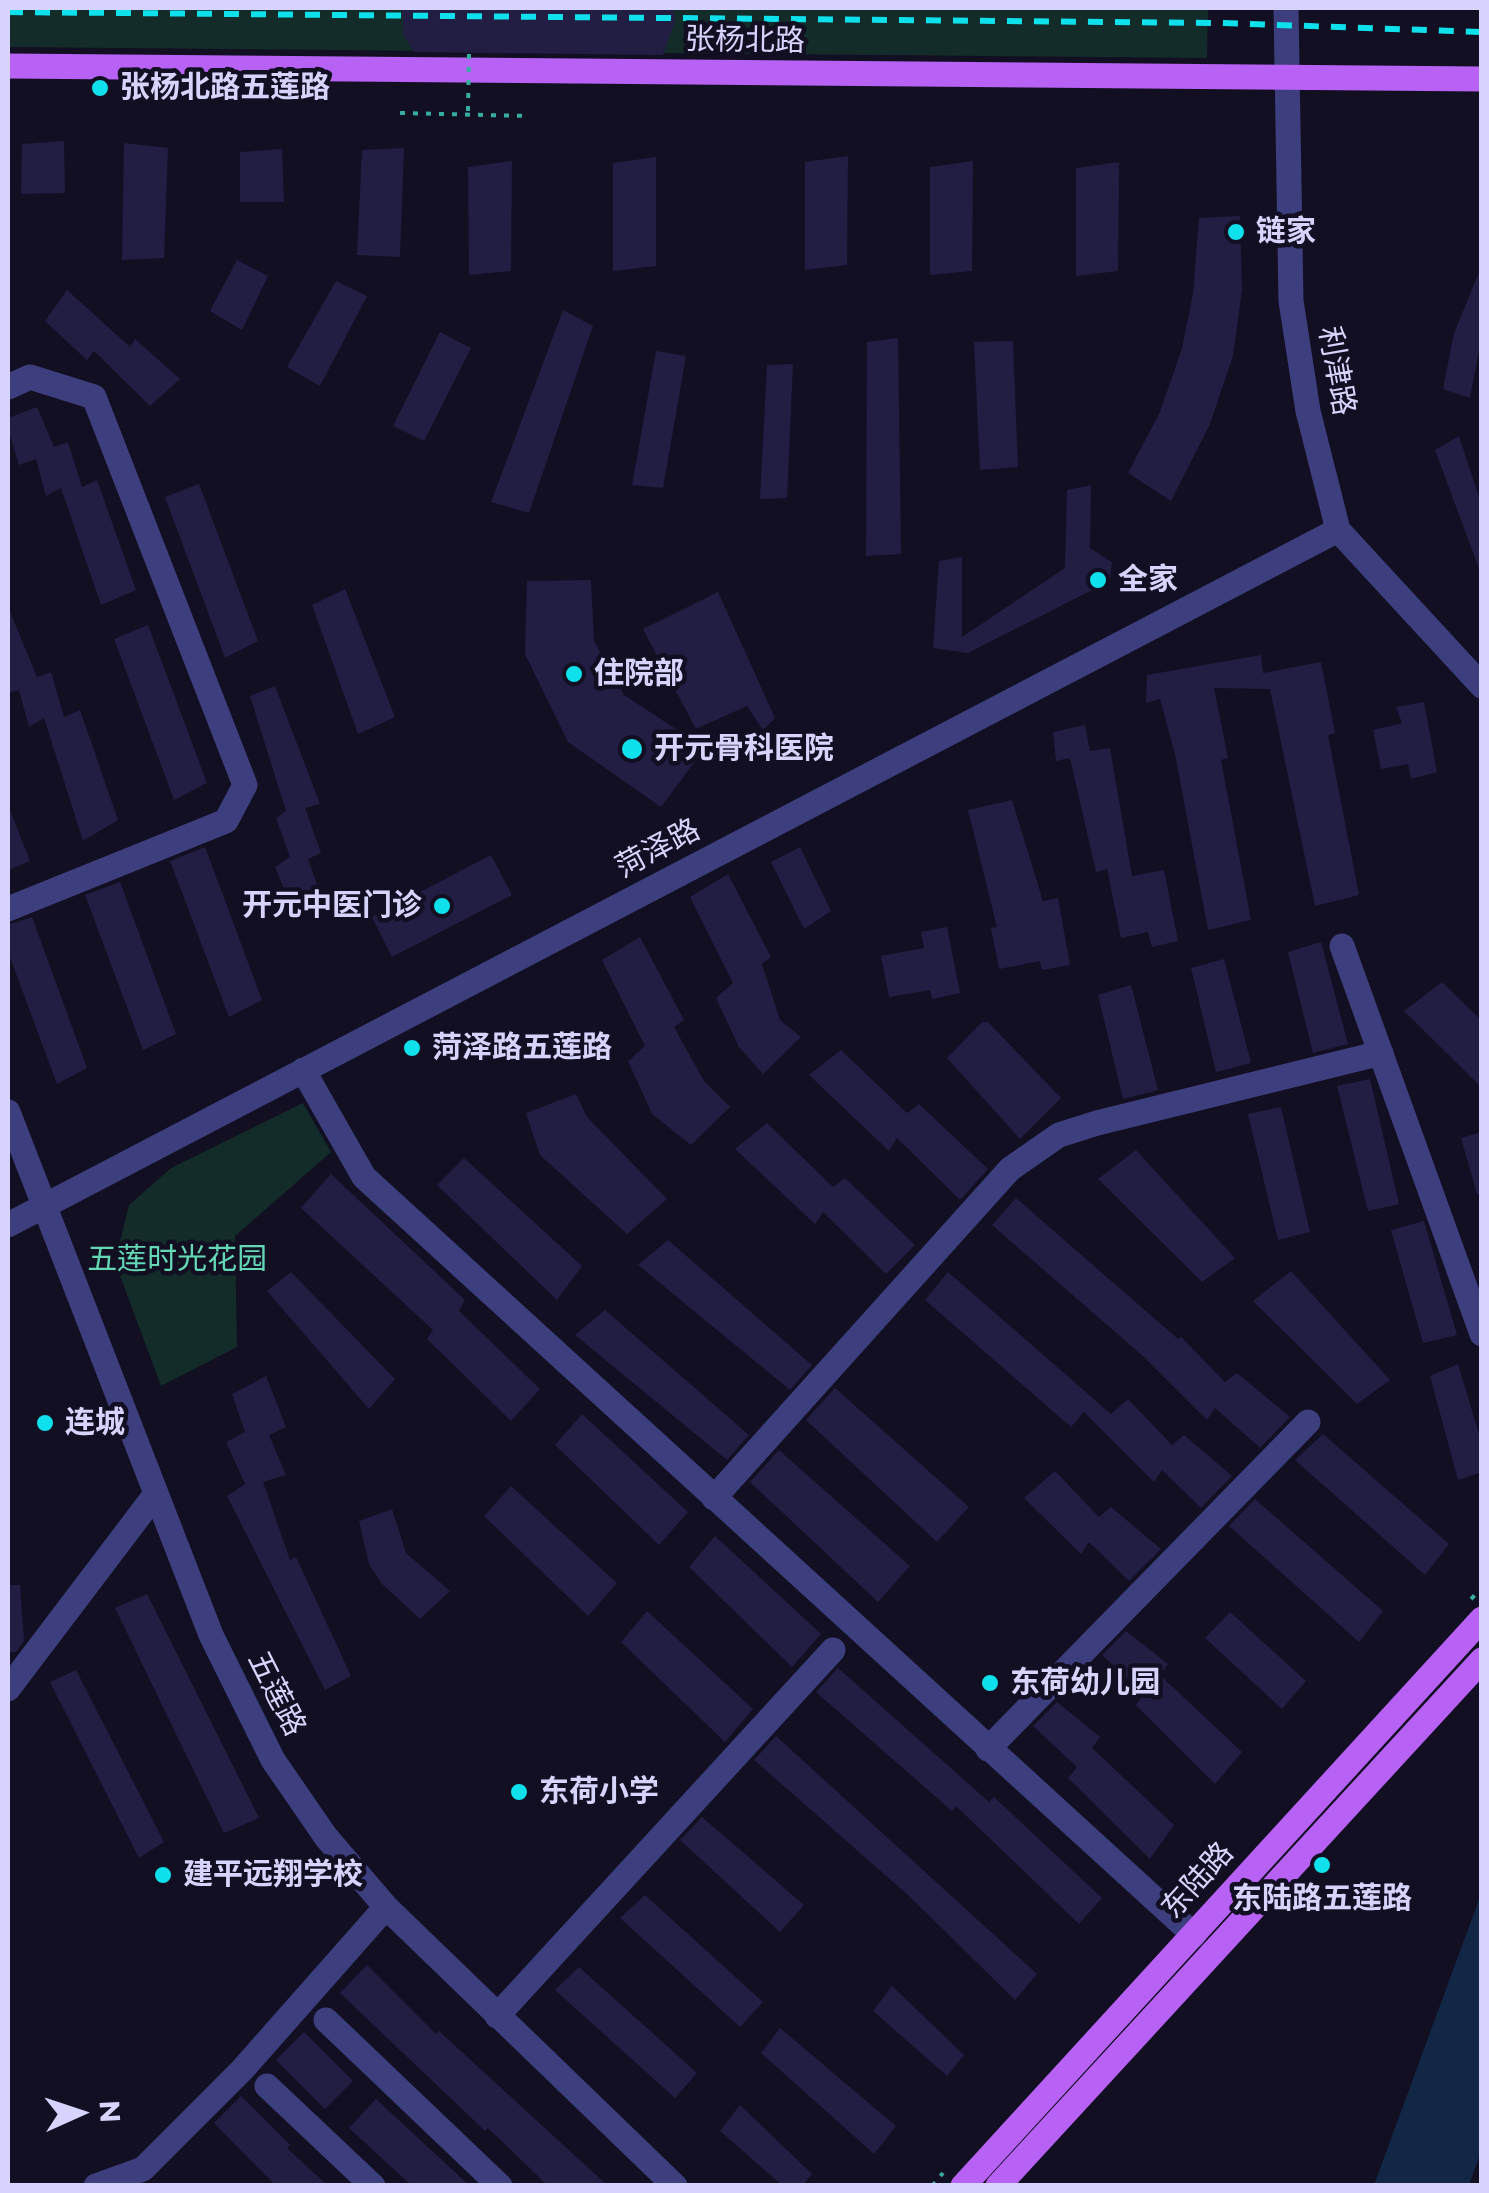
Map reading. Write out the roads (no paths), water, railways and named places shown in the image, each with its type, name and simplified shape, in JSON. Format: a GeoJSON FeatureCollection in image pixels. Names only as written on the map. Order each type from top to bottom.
{"type":"FeatureCollection","features":[{"type":"Feature","properties":{"kind":"main road","name":"张杨北路"},"geometry":{"type":"LineString","coordinates":[[8,66],[1482,79]]}},
{"type":"Feature","properties":{"kind":"main road","name":"东陆路"},"geometry":{"type":"LineString","coordinates":[[963,2186],[1386,1719],[1482,1619]]}},
{"type":"Feature","properties":{"kind":"main road","name":"东陆路"},"geometry":{"type":"LineString","coordinates":[[998,2186],[1482,1660]]}},
{"type":"Feature","properties":{"kind":"street","name":"利津路"},"geometry":{"type":"LineString","coordinates":[[1286,8],[1291,301],[1308,411],[1338,530],[1482,686]]}},
{"type":"Feature","properties":{"kind":"street"},"geometry":{"type":"LineString","coordinates":[[8,387],[30,377],[94,397],[245,785],[226,821],[8,909]]}},
{"type":"Feature","properties":{"kind":"street","name":"菏泽路"},"geometry":{"type":"LineString","coordinates":[[8,1224],[1338,530]]}},
{"type":"Feature","properties":{"kind":"street"},"geometry":{"type":"LineString","coordinates":[[1342,946],[1475,1286],[1482,1334]]}},
{"type":"Feature","properties":{"kind":"street"},"geometry":{"type":"LineString","coordinates":[[714,1498],[1010,1169],[1059,1135],[1381,1052]]}},
{"type":"Feature","properties":{"kind":"street"},"geometry":{"type":"LineString","coordinates":[[302,1070],[364,1177],[1194,1935]]}},
{"type":"Feature","properties":{"kind":"street","name":"五莲路"},"geometry":{"type":"LineString","coordinates":[[8,1112],[217,1650],[258,1734],[326,1837],[386,1907],[675,2186]]}},
{"type":"Feature","properties":{"kind":"street"},"geometry":{"type":"LineString","coordinates":[[988,1749],[1308,1422]]}},
{"type":"Feature","properties":{"kind":"street"},"geometry":{"type":"LineString","coordinates":[[8,1689],[156,1494]]}},
{"type":"Feature","properties":{"kind":"street"},"geometry":{"type":"LineString","coordinates":[[497,2016],[833,1650]]}},
{"type":"Feature","properties":{"kind":"street"},"geometry":{"type":"LineString","coordinates":[[98,2185],[143,2169],[242,2070],[386,1907]]}},
{"type":"Feature","properties":{"kind":"street"},"geometry":{"type":"LineString","coordinates":[[326,2020],[496,2181]]}},
{"type":"Feature","properties":{"kind":"street"},"geometry":{"type":"LineString","coordinates":[[268,2086],[373,2186]]}},
{"type":"Feature","properties":{"kind":"water"},"geometry":{"type":"Polygon","coordinates":[[[1481,1894],[1481,2152],[1469,2185],[1374,2185],[1481,1894]]]}},
{"type":"Feature","properties":{"kind":"railway"},"geometry":{"type":"LineString","coordinates":[[8,12],[1221,23],[1482,32]]}},
{"type":"Feature","properties":{"kind":"place","name":"张杨北路五莲路"},"geometry":{"type":"Point","coordinates":[100,88]}},
{"type":"Feature","properties":{"kind":"place","name":"链家"},"geometry":{"type":"Point","coordinates":[1236,232]}},
{"type":"Feature","properties":{"kind":"place","name":"全家"},"geometry":{"type":"Point","coordinates":[1098,580]}},
{"type":"Feature","properties":{"kind":"place","name":"住院部"},"geometry":{"type":"Point","coordinates":[574,674]}},
{"type":"Feature","properties":{"kind":"place","name":"开元骨科医院"},"geometry":{"type":"Point","coordinates":[632,749]}},
{"type":"Feature","properties":{"kind":"place","name":"开元中医门诊"},"geometry":{"type":"Point","coordinates":[442,906]}},
{"type":"Feature","properties":{"kind":"place","name":"菏泽路五莲路"},"geometry":{"type":"Point","coordinates":[412,1048]}},
{"type":"Feature","properties":{"kind":"place","name":"连城"},"geometry":{"type":"Point","coordinates":[45,1423]}},
{"type":"Feature","properties":{"kind":"place","name":"东荷幼儿园"},"geometry":{"type":"Point","coordinates":[990,1683]}},
{"type":"Feature","properties":{"kind":"place","name":"东荷小学"},"geometry":{"type":"Point","coordinates":[519,1792]}},
{"type":"Feature","properties":{"kind":"place","name":"东陆路五莲路"},"geometry":{"type":"Point","coordinates":[1322,1865]}},
{"type":"Feature","properties":{"kind":"place","name":"建平远翔学校"},"geometry":{"type":"Point","coordinates":[163,1875]}},
{"type":"Feature","properties":{"kind":"park label","name":"五莲时光花园"},"geometry":{"type":"Point","coordinates":[177,1260]}}]}
